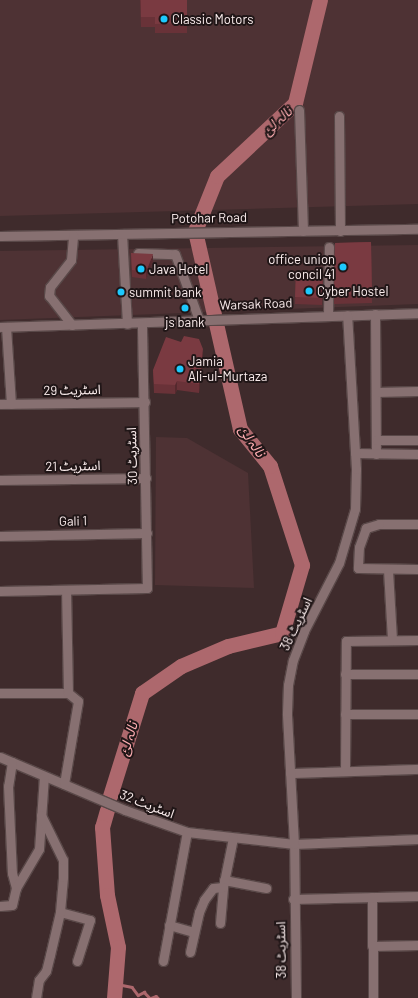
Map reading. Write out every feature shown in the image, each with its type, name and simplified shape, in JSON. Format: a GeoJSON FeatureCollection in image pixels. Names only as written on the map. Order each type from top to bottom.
{"type":"FeatureCollection","features":[{"type":"Feature","properties":{"kind":"street"},"geometry":{"type":"LineString","coordinates":[[300,110],[303,231]]}},
{"type":"Feature","properties":{"kind":"street"},"geometry":{"type":"LineString","coordinates":[[339,116],[340,231]]}},
{"type":"Feature","properties":{"kind":"street","name":"Potohar Road"},"geometry":{"type":"LineString","coordinates":[[0,236],[418,229]]}},
{"type":"Feature","properties":{"kind":"street"},"geometry":{"type":"LineString","coordinates":[[122,234],[127,324]]}},
{"type":"Feature","properties":{"kind":"street"},"geometry":{"type":"LineString","coordinates":[[72,325],[49,296],[50,287],[71,260],[73,235]]}},
{"type":"Feature","properties":{"kind":"street"},"geometry":{"type":"LineString","coordinates":[[328,315],[329,247]]}},
{"type":"Feature","properties":{"kind":"street"},"geometry":{"type":"LineString","coordinates":[[138,253],[175,254],[202,320]]}},
{"type":"Feature","properties":{"kind":"street","name":"Warsak Road"},"geometry":{"type":"LineString","coordinates":[[3,327],[127,324],[247,317],[418,313]]}},
{"type":"Feature","properties":{"kind":"street"},"geometry":{"type":"LineString","coordinates":[[375,314],[376,454]]}},
{"type":"Feature","properties":{"kind":"street","name":"اسٹریٹ 38"},"geometry":{"type":"LineString","coordinates":[[296,998],[293,899],[294,844],[287,713],[292,666],[304,631],[339,563],[355,509],[355,454],[347,315]]}},
{"type":"Feature","properties":{"kind":"street","name":"اسٹریٹ 30"},"geometry":{"type":"LineString","coordinates":[[66,590],[147,588],[145,402],[142,323]]}},
{"type":"Feature","properties":{"kind":"street"},"geometry":{"type":"LineString","coordinates":[[3,327],[11,404]]}},
{"type":"Feature","properties":{"kind":"street"},"geometry":{"type":"LineString","coordinates":[[376,392],[418,391]]}},
{"type":"Feature","properties":{"kind":"street","name":"اسٹریٹ 29"},"geometry":{"type":"LineString","coordinates":[[0,404],[145,402]]}},
{"type":"Feature","properties":{"kind":"street"},"geometry":{"type":"LineString","coordinates":[[377,440],[418,440]]}},
{"type":"Feature","properties":{"kind":"street"},"geometry":{"type":"LineString","coordinates":[[355,454],[418,454]]}},
{"type":"Feature","properties":{"kind":"street","name":"اسٹریٹ 21"},"geometry":{"type":"LineString","coordinates":[[0,480],[146,478]]}},
{"type":"Feature","properties":{"kind":"street"},"geometry":{"type":"LineString","coordinates":[[418,524],[379,524],[366,528],[363,533],[358,568],[388,570],[418,569]]}},
{"type":"Feature","properties":{"kind":"street","name":"Gali 1"},"geometry":{"type":"LineString","coordinates":[[0,536],[147,533]]}},
{"type":"Feature","properties":{"kind":"street"},"geometry":{"type":"LineString","coordinates":[[388,570],[392,640]]}},
{"type":"Feature","properties":{"kind":"street"},"geometry":{"type":"LineString","coordinates":[[0,591],[66,590],[68,693]]}},
{"type":"Feature","properties":{"kind":"street"},"geometry":{"type":"LineString","coordinates":[[345,771],[346,641],[418,640]]}},
{"type":"Feature","properties":{"kind":"street"},"geometry":{"type":"LineString","coordinates":[[345,674],[418,674]]}},
{"type":"Feature","properties":{"kind":"street"},"geometry":{"type":"LineString","coordinates":[[0,693],[68,693],[78,701],[64,784]]}},
{"type":"Feature","properties":{"kind":"street"},"geometry":{"type":"LineString","coordinates":[[345,714],[418,714]]}},
{"type":"Feature","properties":{"kind":"street","name":"اسٹریٹ 32"},"geometry":{"type":"LineString","coordinates":[[0,757],[150,820],[187,832],[294,844],[418,839]]}},
{"type":"Feature","properties":{"kind":"street"},"geometry":{"type":"LineString","coordinates":[[12,762],[8,786],[12,873],[16,888]]}},
{"type":"Feature","properties":{"kind":"street"},"geometry":{"type":"LineString","coordinates":[[290,773],[418,769]]}},
{"type":"Feature","properties":{"kind":"street"},"geometry":{"type":"LineString","coordinates":[[0,910],[0,906],[12,905],[16,888],[39,849],[42,815],[41,795],[44,776]]}},
{"type":"Feature","properties":{"kind":"street"},"geometry":{"type":"LineString","coordinates":[[36,998],[39,980],[46,971],[60,912],[63,860],[42,815]]}},
{"type":"Feature","properties":{"kind":"street"},"geometry":{"type":"LineString","coordinates":[[162,961],[187,832]]}},
{"type":"Feature","properties":{"kind":"street"},"geometry":{"type":"LineString","coordinates":[[220,923],[223,884],[233,838]]}},
{"type":"Feature","properties":{"kind":"street"},"geometry":{"type":"LineString","coordinates":[[190,952],[198,912],[210,891],[223,884],[266,888]]}},
{"type":"Feature","properties":{"kind":"street"},"geometry":{"type":"LineString","coordinates":[[293,899],[418,896]]}},
{"type":"Feature","properties":{"kind":"street"},"geometry":{"type":"LineString","coordinates":[[372,897],[372,998]]}},
{"type":"Feature","properties":{"kind":"street"},"geometry":{"type":"LineString","coordinates":[[60,912],[90,920],[77,962]]}},
{"type":"Feature","properties":{"kind":"street"},"geometry":{"type":"LineString","coordinates":[[169,925],[194,932]]}},
{"type":"Feature","properties":{"kind":"street"},"geometry":{"type":"LineString","coordinates":[[372,946],[418,945]]}},
{"type":"Feature","properties":{"kind":"shaded area"},"geometry":{"type":"Polygon","coordinates":[[[0,0],[418,0],[418,204],[0,216],[0,0]]]}},
{"type":"Feature","properties":{"kind":"shaded area"},"geometry":{"type":"Polygon","coordinates":[[[418,245],[418,304],[0,320],[0,251],[418,245]]]}},
{"type":"Feature","properties":{"kind":"shaded area"},"geometry":{"type":"Polygon","coordinates":[[[156,437],[187,438],[248,473],[254,588],[155,585],[156,437]]]}},
{"type":"Feature","properties":{"kind":"building","name":"Classic Motors"},"geometry":{"type":"Polygon","coordinates":[[[141,0],[187,0],[187,23],[155,24],[155,17],[141,17],[141,0]]]}},
{"type":"Feature","properties":{"kind":"building"},"geometry":{"type":"Polygon","coordinates":[[[371,242],[372,294],[334,295],[335,243],[371,242]]]}},
{"type":"Feature","properties":{"kind":"building"},"geometry":{"type":"Polygon","coordinates":[[[131,253],[153,254],[146,272],[132,270],[131,253]]]}},
{"type":"Feature","properties":{"kind":"building","name":"Cyber Hostel"},"geometry":{"type":"Polygon","coordinates":[[[296,271],[323,271],[322,298],[295,297],[296,271]]]}},
{"type":"Feature","properties":{"kind":"building","name":"Jamia Ali-ul-Murtaza"},"geometry":{"type":"Polygon","coordinates":[[[184,336],[199,339],[203,349],[199,384],[177,381],[175,385],[154,384],[153,370],[166,337],[181,342],[184,336]]]}},
{"type":"Feature","properties":{"kind":"waterway","name":"نالہ لئ"},"geometry":{"type":"LineString","coordinates":[[110,796],[142,693],[181,666],[228,646],[282,633],[302,565],[270,466],[240,429],[195,231],[217,176],[295,103],[320,0]]}},
{"type":"Feature","properties":{"kind":"waterway","name":"نالہ لئ"},"geometry":{"type":"LineString","coordinates":[[107,810],[102,827],[107,895],[118,947],[114,998]]}},
{"type":"Feature","properties":{"kind":"waterway"},"geometry":{"type":"LineString","coordinates":[[117,984],[132,987],[138,995],[144,992],[150,998]]}},
{"type":"Feature","properties":{"kind":"waterway"},"geometry":{"type":"LineString","coordinates":[[151,998],[156,996],[158,998]]}},
{"type":"Feature","properties":{"kind":"place","name":"Classic Motors"},"geometry":{"type":"Point","coordinates":[164,19]}},
{"type":"Feature","properties":{"kind":"place","name":"office union concil 41"},"geometry":{"type":"Point","coordinates":[343,267]}},
{"type":"Feature","properties":{"kind":"place","name":"Java Hotel"},"geometry":{"type":"Point","coordinates":[141,269]}},
{"type":"Feature","properties":{"kind":"place","name":"Cyber Hostel"},"geometry":{"type":"Point","coordinates":[309,291]}},
{"type":"Feature","properties":{"kind":"place","name":"summit bank"},"geometry":{"type":"Point","coordinates":[121,292]}},
{"type":"Feature","properties":{"kind":"place","name":"js bank"},"geometry":{"type":"Point","coordinates":[185,308]}},
{"type":"Feature","properties":{"kind":"place","name":"Jamia Ali-ul-Murtaza"},"geometry":{"type":"Point","coordinates":[180,369]}}]}
